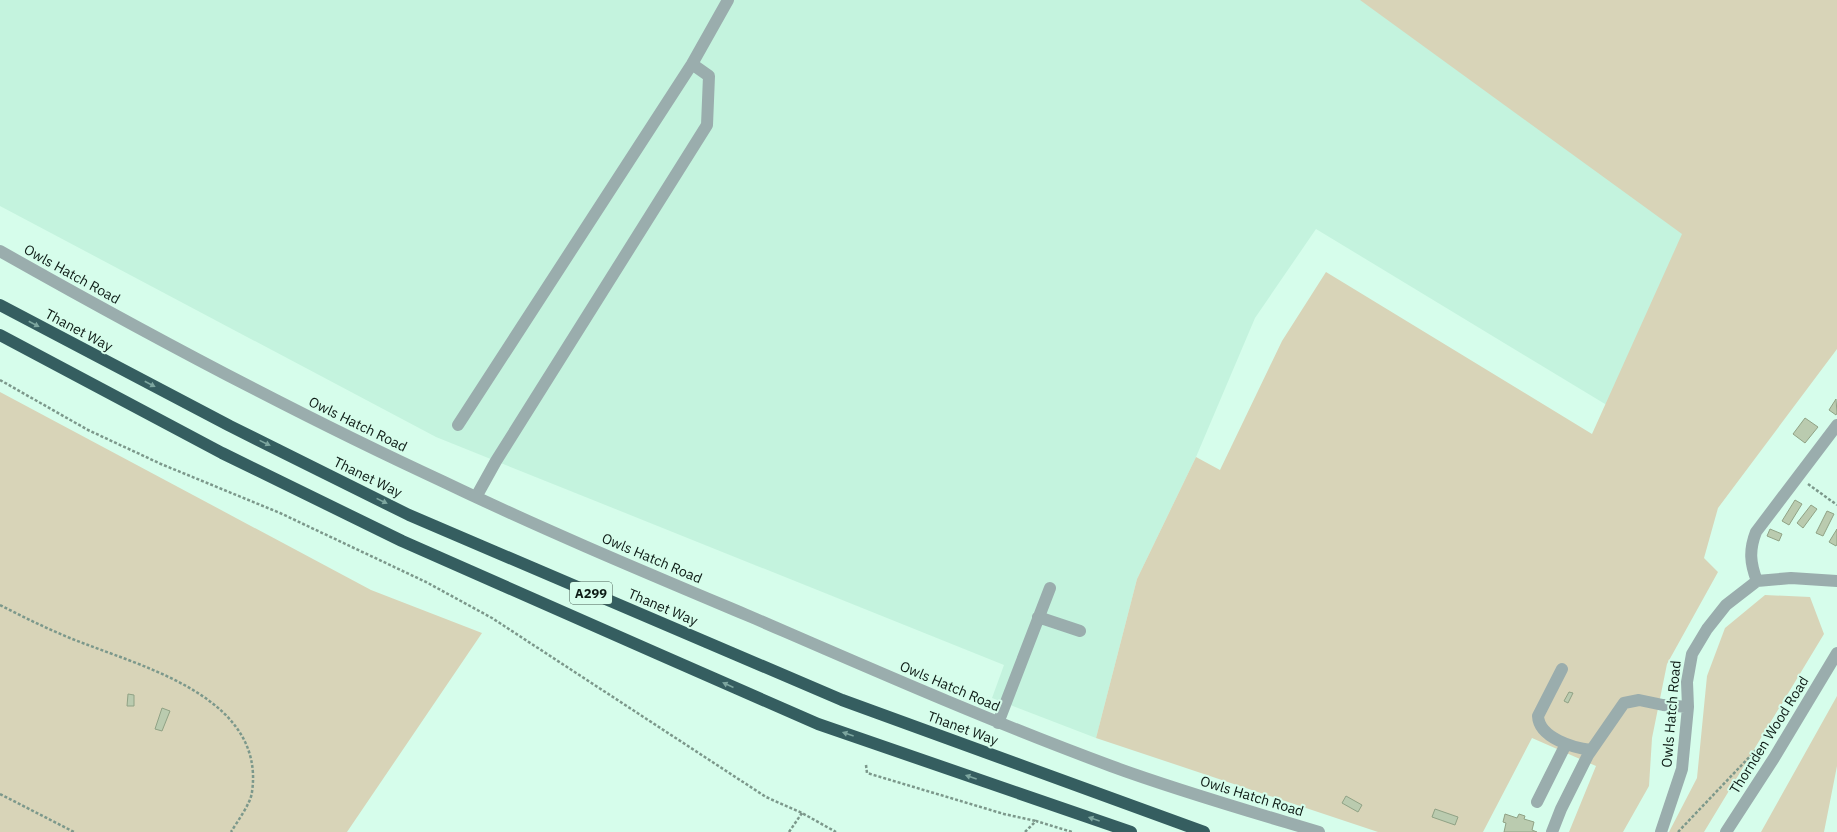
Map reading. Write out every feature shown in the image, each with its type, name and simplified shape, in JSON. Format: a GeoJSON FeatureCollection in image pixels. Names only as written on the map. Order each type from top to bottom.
{"type":"FeatureCollection","features":[{"type":"Feature","properties":{"kind":"highway","name":"Thanet Way"},"geometry":{"type":"LineString","coordinates":[[0,305],[230,426],[409,515],[842,700],[1204,832]]}},
{"type":"Feature","properties":{"kind":"highway","name":"A299"},"geometry":{"type":"LineString","coordinates":[[0,335],[222,453],[402,541],[677,662],[818,724],[1130,832]]}},
{"type":"Feature","properties":{"kind":"street"},"geometry":{"type":"LineString","coordinates":[[458,425],[692,64],[728,0]]}},
{"type":"Feature","properties":{"kind":"street"},"geometry":{"type":"LineString","coordinates":[[476,498],[496,461],[707,125],[709,76],[692,64]]}},
{"type":"Feature","properties":{"kind":"street","name":"Owls Hatch Road"},"geometry":{"type":"LineString","coordinates":[[0,251],[78,296],[263,395],[476,498],[998,723],[1115,767],[1230,806],[1318,832]]}},
{"type":"Feature","properties":{"kind":"street"},"geometry":{"type":"LineString","coordinates":[[1837,425],[1756,532],[1750,557],[1757,581],[1791,578],[1837,581]]}},
{"type":"Feature","properties":{"kind":"street","name":"Owls Hatch Road"},"geometry":{"type":"LineString","coordinates":[[1661,832],[1682,769],[1688,707],[1687,682],[1692,654],[1707,630],[1726,605],[1757,581]]}},
{"type":"Feature","properties":{"kind":"street"},"geometry":{"type":"LineString","coordinates":[[998,723],[1050,588]]}},
{"type":"Feature","properties":{"kind":"street"},"geometry":{"type":"LineString","coordinates":[[1038,617],[1080,631]]}},
{"type":"Feature","properties":{"kind":"street","name":"Thornden Wood Road"},"geometry":{"type":"LineString","coordinates":[[1726,832],[1774,758],[1837,653]]}},
{"type":"Feature","properties":{"kind":"street"},"geometry":{"type":"LineString","coordinates":[[1562,669],[1538,716],[1538,723],[1544,730],[1566,744],[1578,749],[1591,750]]}},
{"type":"Feature","properties":{"kind":"street"},"geometry":{"type":"LineString","coordinates":[[1552,832],[1561,809],[1591,750],[1624,703],[1640,700],[1663,705],[1688,707]]}},
{"type":"Feature","properties":{"kind":"street"},"geometry":{"type":"LineString","coordinates":[[1537,802],[1566,744]]}},
{"type":"Feature","properties":{"kind":"path"},"geometry":{"type":"LineString","coordinates":[[0,380],[88,430],[161,464],[280,513],[426,582],[479,611],[766,797],[836,832]]}},
{"type":"Feature","properties":{"kind":"path"},"geometry":{"type":"LineString","coordinates":[[1798,477],[1837,505]]}},
{"type":"Feature","properties":{"kind":"path"},"geometry":{"type":"LineString","coordinates":[[0,605],[29,620],[80,642],[145,665],[194,690],[218,706],[232,721],[248,745],[253,775],[252,794],[231,832]]}},
{"type":"Feature","properties":{"kind":"path"},"geometry":{"type":"LineString","coordinates":[[1678,832],[1756,750],[1774,758]]}},
{"type":"Feature","properties":{"kind":"path"},"geometry":{"type":"LineString","coordinates":[[866,765],[867,773],[1004,814],[1036,821],[1072,832]]}},
{"type":"Feature","properties":{"kind":"path"},"geometry":{"type":"LineString","coordinates":[[0,794],[74,832]]}},
{"type":"Feature","properties":{"kind":"path"},"geometry":{"type":"LineString","coordinates":[[789,832],[802,814]]}},
{"type":"Feature","properties":{"kind":"path"},"geometry":{"type":"LineString","coordinates":[[1025,832],[1036,821]]}},
{"type":"Feature","properties":{"kind":"shaded area"},"geometry":{"type":"Polygon","coordinates":[[[0,0],[1783,0],[1610,407],[1316,229],[1255,318],[1196,457],[1137,579],[1096,738],[992,698],[1004,665],[436,437],[0,206],[0,0]]]}},
{"type":"Feature","properties":{"kind":"shaded area"},"geometry":{"type":"Polygon","coordinates":[[[1360,0],[1837,0],[1837,349],[1718,508],[1704,558],[1718,572],[1667,664],[1652,738],[1649,786],[1623,832],[1569,832],[1596,766],[1532,738],[1483,832],[1378,832],[1096,738],[1137,579],[1196,457],[1220,470],[1282,341],[1326,272],[1592,434],[1682,234],[1360,0]]]}},
{"type":"Feature","properties":{"kind":"shaded area"},"geometry":{"type":"Polygon","coordinates":[[[0,392],[371,590],[482,633],[347,832],[0,832],[0,392]]]}},
{"type":"Feature","properties":{"kind":"shaded area"},"geometry":{"type":"Polygon","coordinates":[[[1765,595],[1810,597],[1824,634],[1704,832],[1669,832],[1697,778],[1707,676],[1725,628],[1765,595]]]}},
{"type":"Feature","properties":{"kind":"shaded area"},"geometry":{"type":"Polygon","coordinates":[[[1837,696],[1837,766],[1824,832],[1761,832],[1837,696]]]}},
{"type":"Feature","properties":{"kind":"building"},"geometry":{"type":"Polygon","coordinates":[[[1836,399],[1837,413],[1836,415],[1829,410],[1836,399]]]}},
{"type":"Feature","properties":{"kind":"building"},"geometry":{"type":"Polygon","coordinates":[[[1805,418],[1818,427],[1805,443],[1793,434],[1805,418]]]}},
{"type":"Feature","properties":{"kind":"building"},"geometry":{"type":"Polygon","coordinates":[[[1795,500],[1802,504],[1789,525],[1782,521],[1795,500]]]}},
{"type":"Feature","properties":{"kind":"building"},"geometry":{"type":"Polygon","coordinates":[[[1811,505],[1817,509],[1803,528],[1797,523],[1811,505]]]}},
{"type":"Feature","properties":{"kind":"building"},"geometry":{"type":"Polygon","coordinates":[[[1827,511],[1834,514],[1823,536],[1816,533],[1827,511]]]}},
{"type":"Feature","properties":{"kind":"building"},"geometry":{"type":"Polygon","coordinates":[[[1770,529],[1782,534],[1779,541],[1767,536],[1770,529]]]}},
{"type":"Feature","properties":{"kind":"building"},"geometry":{"type":"Polygon","coordinates":[[[1837,529],[1837,544],[1836,546],[1829,542],[1837,529]]]}},
{"type":"Feature","properties":{"kind":"building"},"geometry":{"type":"Polygon","coordinates":[[[1569,692],[1573,693],[1568,703],[1564,701],[1569,692]]]}},
{"type":"Feature","properties":{"kind":"building"},"geometry":{"type":"Polygon","coordinates":[[[128,694],[134,695],[134,706],[127,706],[128,694]]]}},
{"type":"Feature","properties":{"kind":"building"},"geometry":{"type":"Polygon","coordinates":[[[162,708],[170,711],[162,731],[155,729],[162,708]]]}},
{"type":"Feature","properties":{"kind":"building"},"geometry":{"type":"Polygon","coordinates":[[[1346,796],[1362,805],[1358,812],[1342,803],[1346,796]]]}},
{"type":"Feature","properties":{"kind":"building"},"geometry":{"type":"Polygon","coordinates":[[[1435,809],[1458,817],[1455,825],[1432,817],[1435,809]]]}},
{"type":"Feature","properties":{"kind":"building"},"geometry":{"type":"Polygon","coordinates":[[[1505,814],[1517,818],[1519,814],[1525,816],[1524,819],[1534,822],[1532,830],[1537,832],[1504,832],[1506,823],[1503,822],[1505,814]]]}}]}
